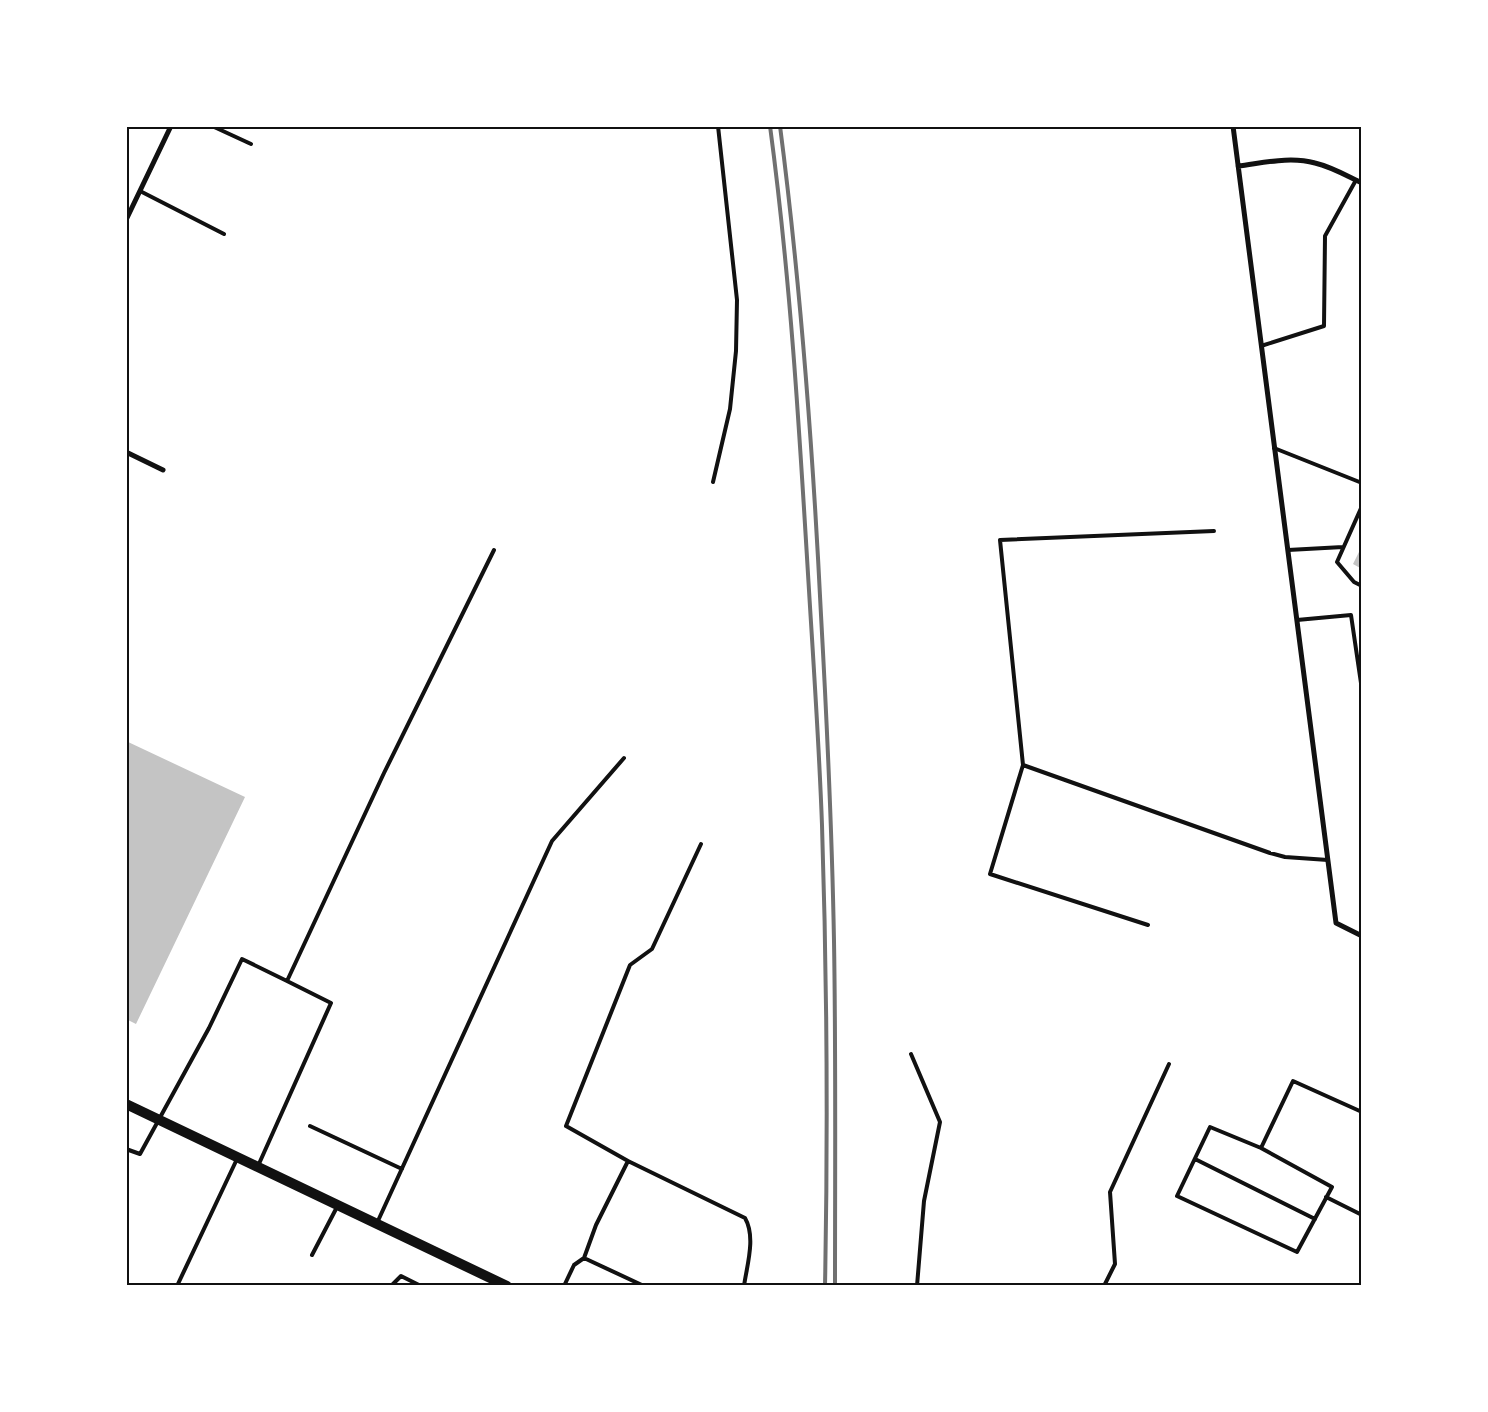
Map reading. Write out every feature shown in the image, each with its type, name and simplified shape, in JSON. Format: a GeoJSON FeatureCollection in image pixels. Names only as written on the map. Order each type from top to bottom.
{"type":"FeatureCollection","features":[{"type":"Feature","properties":{"kind":"main road"},"geometry":{"type":"LineString","coordinates":[[126,1104],[508,1286]]}},
{"type":"Feature","properties":{"kind":"street"},"geometry":{"type":"LineString","coordinates":[[126,220],[170,126]]}},
{"type":"Feature","properties":{"kind":"street"},"geometry":{"type":"LineString","coordinates":[[1232,126],[1336,923],[1362,936]]}},
{"type":"Feature","properties":{"kind":"street"},"geometry":{"type":"LineString","coordinates":[[1238,166],[1285,160],[1301,160],[1316,163],[1362,183]]}},
{"type":"Feature","properties":{"kind":"street"},"geometry":{"type":"LineString","coordinates":[[126,452],[163,470]]}},
{"type":"Feature","properties":{"kind":"lane"},"geometry":{"type":"LineString","coordinates":[[212,126],[251,144]]}},
{"type":"Feature","properties":{"kind":"lane"},"geometry":{"type":"LineString","coordinates":[[713,482],[730,409],[736,351],[737,300],[718,126]]}},
{"type":"Feature","properties":{"kind":"lane"},"geometry":{"type":"LineString","coordinates":[[1261,346],[1324,326],[1325,236],[1356,180]]}},
{"type":"Feature","properties":{"kind":"lane"},"geometry":{"type":"LineString","coordinates":[[140,191],[224,234]]}},
{"type":"Feature","properties":{"kind":"lane"},"geometry":{"type":"LineString","coordinates":[[1274,448],[1362,483]]}},
{"type":"Feature","properties":{"kind":"lane"},"geometry":{"type":"LineString","coordinates":[[1362,506],[1337,562],[1354,582],[1362,586]]}},
{"type":"Feature","properties":{"kind":"lane"},"geometry":{"type":"LineString","coordinates":[[1148,925],[990,874],[1023,766],[1000,540],[1214,531]]}},
{"type":"Feature","properties":{"kind":"lane"},"geometry":{"type":"LineString","coordinates":[[1288,550],[1344,547]]}},
{"type":"Feature","properties":{"kind":"lane"},"geometry":{"type":"LineString","coordinates":[[287,981],[384,773],[494,550]]}},
{"type":"Feature","properties":{"kind":"lane"},"geometry":{"type":"LineString","coordinates":[[1297,620],[1351,615],[1362,690]]}},
{"type":"Feature","properties":{"kind":"lane"},"geometry":{"type":"LineString","coordinates":[[377,1223],[552,841],[624,758]]}},
{"type":"Feature","properties":{"kind":"lane"},"geometry":{"type":"LineString","coordinates":[[1023,766],[1270,853],[1286,857],[1328,860]]}},
{"type":"Feature","properties":{"kind":"lane"},"geometry":{"type":"LineString","coordinates":[[701,844],[652,949],[630,965],[566,1126],[628,1161],[744,1218],[748,1224],[750,1237],[744,1286]]}},
{"type":"Feature","properties":{"kind":"lane"},"geometry":{"type":"LineString","coordinates":[[126,1149],[140,1154],[209,1028],[242,959],[331,1004],[258,1166]]}},
{"type":"Feature","properties":{"kind":"lane"},"geometry":{"type":"LineString","coordinates":[[911,1054],[940,1122],[924,1201],[917,1286]]}},
{"type":"Feature","properties":{"kind":"lane"},"geometry":{"type":"LineString","coordinates":[[1104,1286],[1115,1264],[1110,1192],[1168,1064]]}},
{"type":"Feature","properties":{"kind":"lane"},"geometry":{"type":"LineString","coordinates":[[1261,1148],[1294,1081],[1362,1112]]}},
{"type":"Feature","properties":{"kind":"lane"},"geometry":{"type":"LineString","coordinates":[[310,1126],[402,1169]]}},
{"type":"Feature","properties":{"kind":"lane"},"geometry":{"type":"LineString","coordinates":[[1210,1127],[1261,1148],[1332,1187],[1297,1252],[1177,1196],[1195,1159],[1210,1127]]}},
{"type":"Feature","properties":{"kind":"lane"},"geometry":{"type":"LineString","coordinates":[[177,1286],[238,1157]]}},
{"type":"Feature","properties":{"kind":"lane"},"geometry":{"type":"LineString","coordinates":[[1195,1159],[1315,1219]]}},
{"type":"Feature","properties":{"kind":"lane"},"geometry":{"type":"LineString","coordinates":[[564,1286],[574,1265],[584,1258],[596,1225],[628,1161]]}},
{"type":"Feature","properties":{"kind":"lane"},"geometry":{"type":"LineString","coordinates":[[1326,1197],[1362,1215]]}},
{"type":"Feature","properties":{"kind":"lane"},"geometry":{"type":"LineString","coordinates":[[312,1255],[338,1205]]}},
{"type":"Feature","properties":{"kind":"lane"},"geometry":{"type":"LineString","coordinates":[[584,1258],[644,1286]]}},
{"type":"Feature","properties":{"kind":"lane"},"geometry":{"type":"LineString","coordinates":[[392,1286],[401,1276],[421,1286]]}},
{"type":"Feature","properties":{"kind":"building"},"geometry":{"type":"Polygon","coordinates":[[[1362,546],[1362,569],[1353,564],[1362,546]]]}},
{"type":"Feature","properties":{"kind":"building"},"geometry":{"type":"Polygon","coordinates":[[[126,741],[245,797],[136,1024],[126,1019],[126,741]]]}},
{"type":"Feature","properties":{"kind":"railway"},"geometry":{"type":"LineString","coordinates":[[770,126],[793,350],[822,825],[826,997],[825,1286]]}},
{"type":"Feature","properties":{"kind":"railway"},"geometry":{"type":"LineString","coordinates":[[780,126],[805,370],[814,493],[827,737],[835,984],[835,1286]]}}]}
